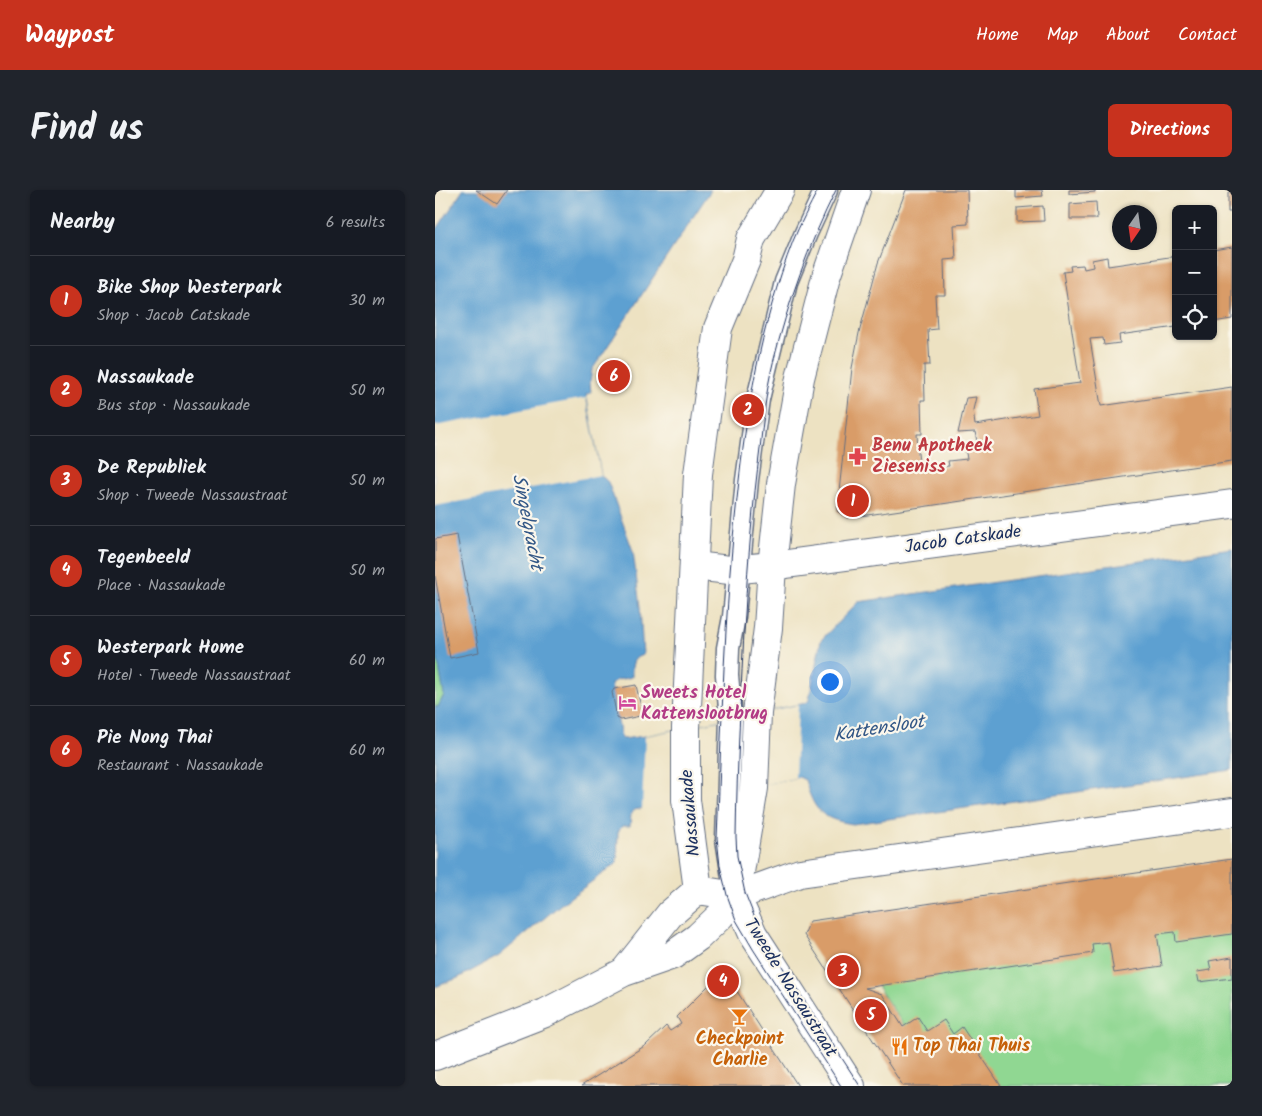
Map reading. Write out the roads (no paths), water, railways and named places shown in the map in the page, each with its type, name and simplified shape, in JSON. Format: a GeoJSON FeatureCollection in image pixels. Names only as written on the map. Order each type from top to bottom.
{"type":"FeatureCollection","features":[{"type":"Feature","properties":{"kind":"main road","name":"Nassaukade"},"geometry":{"type":"LineString","coordinates":[[698,890],[686,800],[686,728],[698,474],[718,328],[746,260],[751,239],[780,190]]}},
{"type":"Feature","properties":{"kind":"main road"},"geometry":{"type":"LineString","coordinates":[[435,1056],[545,1013],[624,972],[673,955],[720,916],[736,896],[741,790],[757,713],[769,628],[772,566],[781,484],[800,378],[826,277],[856,190]]}},
{"type":"Feature","properties":{"kind":"main road","name":"Jacob Catskade"},"geometry":{"type":"LineString","coordinates":[[694,566],[739,570],[1232,504]]}},
{"type":"Feature","properties":{"kind":"main road"},"geometry":{"type":"LineString","coordinates":[[624,972],[670,914],[698,890],[736,896],[800,873],[1232,812]]}},
{"type":"Feature","properties":{"kind":"main road","name":"Tweede Nassaustraat"},"geometry":{"type":"LineString","coordinates":[[736,896],[753,934],[851,1086]]}},
{"type":"Feature","properties":{"kind":"lane"},"geometry":{"type":"LineString","coordinates":[[741,790],[727,675],[747,480],[758,399],[786,282],[805,233],[827,190]]}},
{"type":"Feature","properties":{"kind":"water"},"geometry":{"type":"Polygon","coordinates":[[[463,190],[711,190],[592,370],[591,393],[586,394],[601,475],[608,482],[633,551],[640,607],[643,655],[634,660],[632,677],[617,680],[611,684],[621,737],[623,739],[806,703],[809,700],[821,640],[858,602],[1232,548],[1232,770],[853,824],[833,819],[820,812],[808,791],[805,780],[799,777],[634,810],[631,814],[630,826],[622,826],[618,832],[617,863],[560,905],[499,956],[458,978],[435,987],[435,707],[438,707],[444,695],[435,644],[435,232],[463,190]]]}},
{"type":"Feature","properties":{"kind":"tram line"},"geometry":{"type":"LineString","coordinates":[[818,190],[793,241],[772,304],[756,368],[745,433],[729,583],[717,838],[720,866],[727,895],[736,920],[841,1086]]}},
{"type":"Feature","properties":{"kind":"tram line"},"geometry":{"type":"LineString","coordinates":[[836,190],[816,232],[792,297],[773,363],[767,395],[755,490],[745,614],[739,725],[736,837],[737,856],[745,893],[758,926],[860,1086]]}},
{"type":"Feature","properties":{"kind":"place","name":"Pie Nong Thai"},"geometry":{"type":"Point","coordinates":[614,376]}},
{"type":"Feature","properties":{"kind":"place","name":"Nassaukade"},"geometry":{"type":"Point","coordinates":[748,410]}},
{"type":"Feature","properties":{"kind":"place","name":"Benu Apotheek Zieseniss"},"geometry":{"type":"Point","coordinates":[858,456]}},
{"type":"Feature","properties":{"kind":"place","name":"Bike Shop Westerpark"},"geometry":{"type":"Point","coordinates":[853,501]}},
{"type":"Feature","properties":{"kind":"place","name":"Sweets Hotel Kattenslootbrug"},"geometry":{"type":"Point","coordinates":[627,703]}},
{"type":"Feature","properties":{"kind":"place","name":"De Republiek"},"geometry":{"type":"Point","coordinates":[843,971]}},
{"type":"Feature","properties":{"kind":"place","name":"Tegenbeeld"},"geometry":{"type":"Point","coordinates":[723,981]}},
{"type":"Feature","properties":{"kind":"place","name":"Westerpark Home"},"geometry":{"type":"Point","coordinates":[871,1015]}},
{"type":"Feature","properties":{"kind":"place","name":"Checkpoint Charlie"},"geometry":{"type":"Point","coordinates":[740,1016]}},
{"type":"Feature","properties":{"kind":"place","name":"Top Thai Thuis"},"geometry":{"type":"Point","coordinates":[899,1046]}},
{"type":"Feature","properties":{"kind":"water label","name":"Singelgracht"},"geometry":{"type":"Point","coordinates":[527,522]}},
{"type":"Feature","properties":{"kind":"water label","name":"Kattensloot"},"geometry":{"type":"Point","coordinates":[879,729]}}]}
